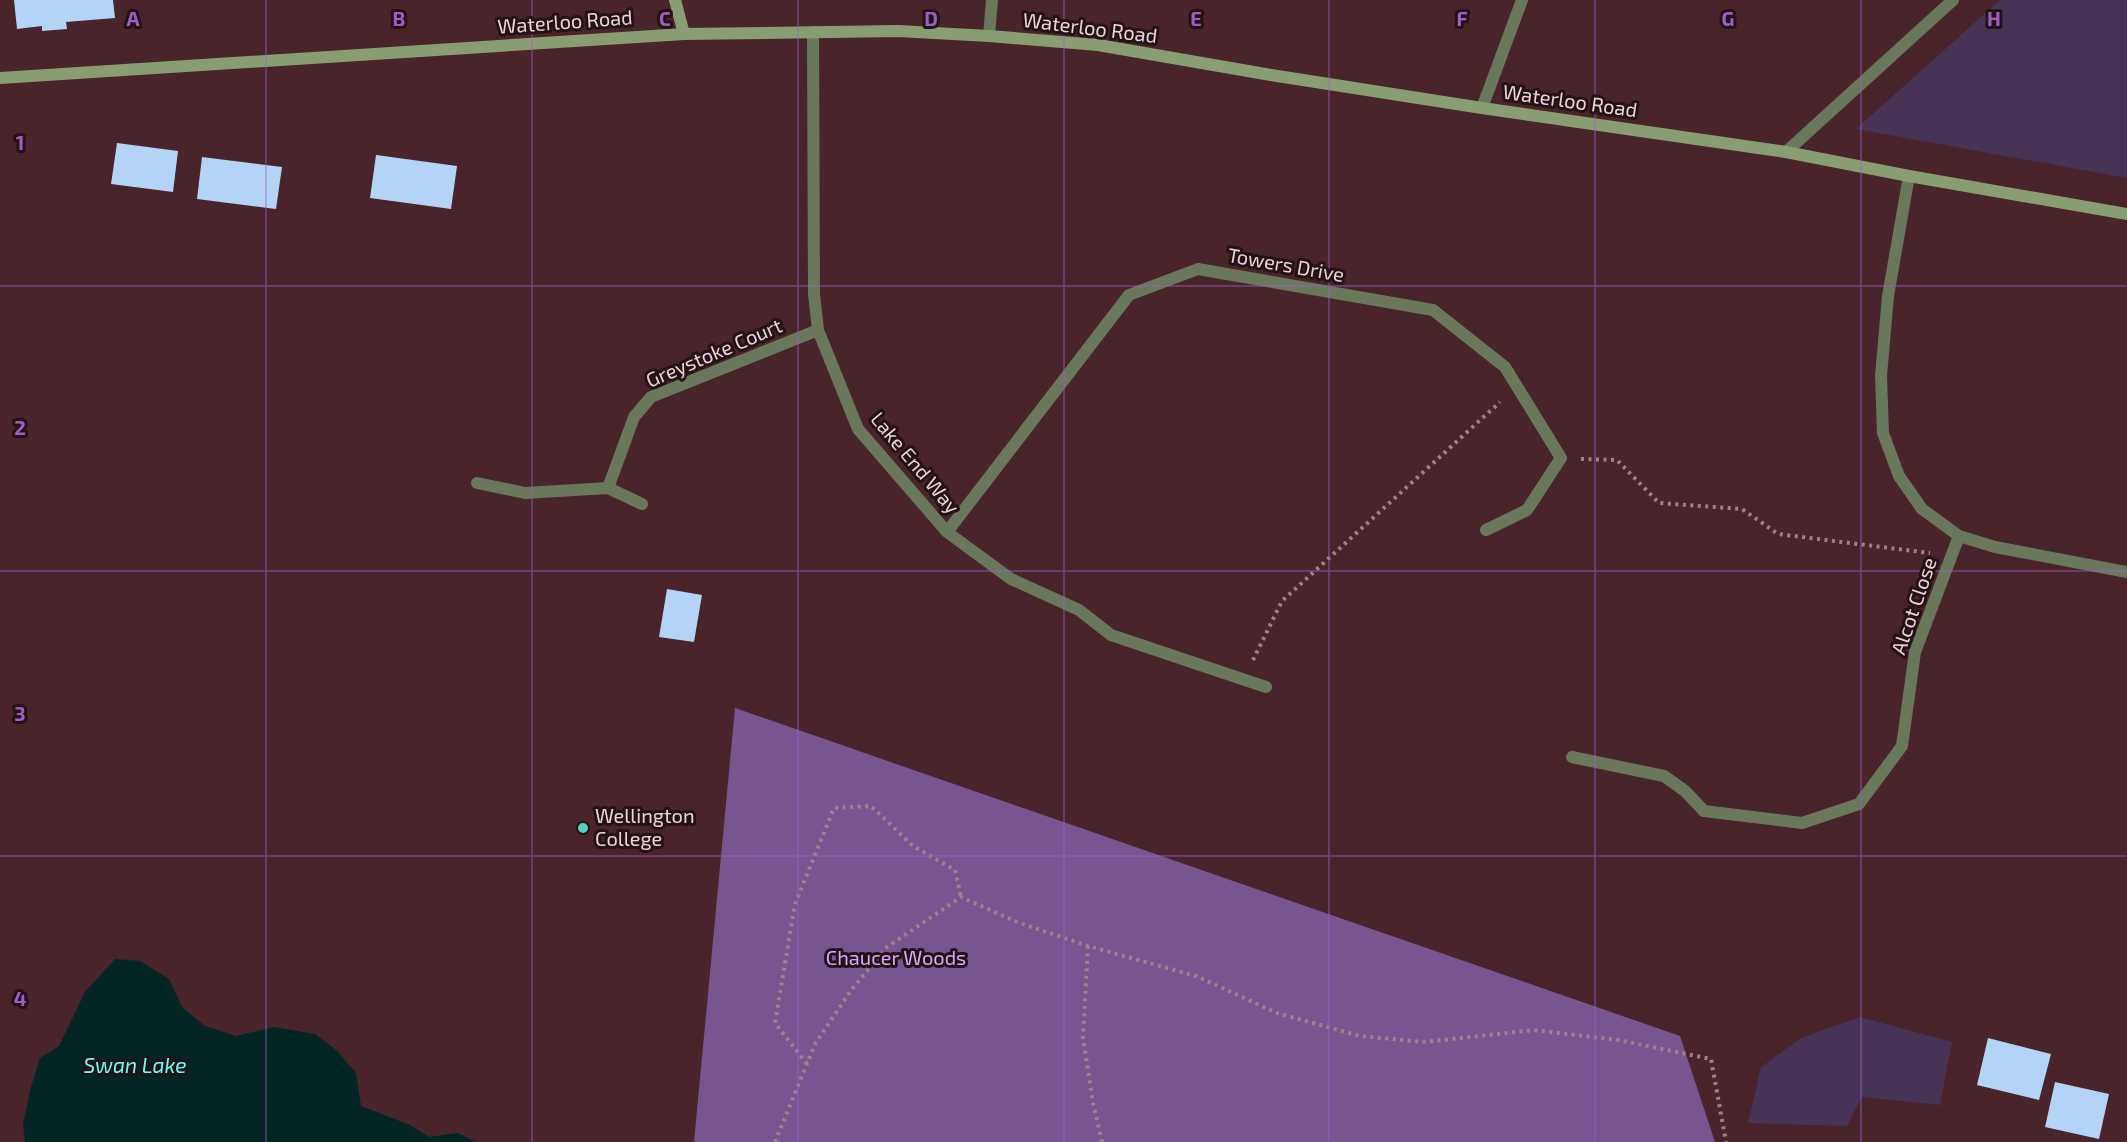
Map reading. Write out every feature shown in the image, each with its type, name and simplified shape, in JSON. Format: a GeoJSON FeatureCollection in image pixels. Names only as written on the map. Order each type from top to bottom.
{"type":"FeatureCollection","features":[{"type":"Feature","properties":{"kind":"street"},"geometry":{"type":"LineString","coordinates":[[675,0],[684,34]]}},
{"type":"Feature","properties":{"kind":"street"},"geometry":{"type":"LineString","coordinates":[[989,36],[992,0]]}},
{"type":"Feature","properties":{"kind":"street"},"geometry":{"type":"LineString","coordinates":[[1482,108],[1522,0]]}},
{"type":"Feature","properties":{"kind":"street"},"geometry":{"type":"LineString","coordinates":[[1786,152],[1953,0]]}},
{"type":"Feature","properties":{"kind":"street","name":"Waterloo Road"},"geometry":{"type":"LineString","coordinates":[[0,78],[684,34],[898,31],[989,36],[1098,45],[1482,108],[1786,152],[2127,214]]}},
{"type":"Feature","properties":{"kind":"street","name":"Lake End Way"},"geometry":{"type":"LineString","coordinates":[[813,32],[814,294],[818,330],[858,429],[947,532],[1011,579],[1079,610],[1111,634],[1266,687]]}},
{"type":"Feature","properties":{"kind":"street"},"geometry":{"type":"LineString","coordinates":[[1909,176],[1888,296],[1881,376],[1882,432],[1899,476],[1922,509],[1959,536],[1995,547],[2127,572]]}},
{"type":"Feature","properties":{"kind":"street","name":"Towers Drive"},"geometry":{"type":"LineString","coordinates":[[947,532],[1129,295],[1198,269],[1433,310],[1505,367],[1561,458]]}},
{"type":"Feature","properties":{"kind":"street","name":"Greystoke Court"},"geometry":{"type":"LineString","coordinates":[[608,488],[634,417],[651,397],[818,330]]}},
{"type":"Feature","properties":{"kind":"street"},"geometry":{"type":"LineString","coordinates":[[1486,530],[1527,510],[1561,458]]}},
{"type":"Feature","properties":{"kind":"street"},"geometry":{"type":"LineString","coordinates":[[477,483],[525,493],[608,488],[642,504]]}},
{"type":"Feature","properties":{"kind":"street","name":"Alcot Close"},"geometry":{"type":"LineString","coordinates":[[1572,757],[1664,776],[1686,791],[1704,811],[1802,823],[1858,804],[1902,746],[1915,651],[1959,536]]}},
{"type":"Feature","properties":{"kind":"path"},"geometry":{"type":"LineString","coordinates":[[1243,680],[1282,601],[1517,387]]}},
{"type":"Feature","properties":{"kind":"path"},"geometry":{"type":"LineString","coordinates":[[1561,458],[1617,460],[1659,503],[1742,509],[1778,534],[1952,556]]}},
{"type":"Feature","properties":{"kind":"path"},"geometry":{"type":"LineString","coordinates":[[807,1064],[775,1023],[795,904],[834,808],[871,806],[913,846],[956,870],[961,897]]}},
{"type":"Feature","properties":{"kind":"path"},"geometry":{"type":"LineString","coordinates":[[961,897],[1017,922],[1088,946],[1196,976],[1277,1013],[1360,1036],[1425,1042],[1534,1030],[1618,1040],[1711,1059],[1726,1142]]}},
{"type":"Feature","properties":{"kind":"path"},"geometry":{"type":"LineString","coordinates":[[775,1142],[815,1044],[852,989],[887,947],[961,897]]}},
{"type":"Feature","properties":{"kind":"path"},"geometry":{"type":"LineString","coordinates":[[1088,946],[1083,1037],[1093,1102],[1102,1140]]}},
{"type":"Feature","properties":{"kind":"shaded area"},"geometry":{"type":"Polygon","coordinates":[[[2000,0],[2127,0],[2127,178],[1856,129],[2000,0]]]}},
{"type":"Feature","properties":{"kind":"shaded area"},"geometry":{"type":"Polygon","coordinates":[[[1860,1017],[1952,1042],[1940,1105],[1862,1097],[1847,1126],[1748,1123],[1761,1067],[1801,1038],[1860,1017]]]}},
{"type":"Feature","properties":{"kind":"green space","name":"Chaucer Woods"},"geometry":{"type":"Polygon","coordinates":[[[735,708],[1680,1036],[1715,1142],[694,1142],[735,708]]]}},
{"type":"Feature","properties":{"kind":"water","name":"Swan Lake"},"geometry":{"type":"Polygon","coordinates":[[[115,959],[140,961],[169,979],[182,1007],[205,1026],[236,1036],[274,1027],[315,1034],[336,1050],[356,1073],[361,1106],[410,1125],[429,1137],[458,1133],[476,1142],[25,1142],[23,1124],[40,1058],[59,1046],[85,992],[115,959]]]}},
{"type":"Feature","properties":{"kind":"building"},"geometry":{"type":"Polygon","coordinates":[[[14,0],[113,0],[115,18],[66,22],[67,29],[42,31],[42,26],[17,29],[14,0]]]}},
{"type":"Feature","properties":{"kind":"building"},"geometry":{"type":"Polygon","coordinates":[[[117,143],[178,151],[173,192],[111,184],[117,143]]]}},
{"type":"Feature","properties":{"kind":"building"},"geometry":{"type":"Polygon","coordinates":[[[376,155],[457,166],[451,209],[370,198],[376,155]]]}},
{"type":"Feature","properties":{"kind":"building"},"geometry":{"type":"Polygon","coordinates":[[[202,157],[282,167],[276,209],[197,199],[202,157]]]}},
{"type":"Feature","properties":{"kind":"building"},"geometry":{"type":"Polygon","coordinates":[[[667,589],[702,595],[694,642],[659,637],[667,589]]]}},
{"type":"Feature","properties":{"kind":"building"},"geometry":{"type":"Polygon","coordinates":[[[1988,1038],[2051,1054],[2039,1100],[1977,1085],[1988,1038]]]}},
{"type":"Feature","properties":{"kind":"building"},"geometry":{"type":"Polygon","coordinates":[[[2055,1082],[2109,1094],[2099,1139],[2045,1127],[2055,1082]]]}},
{"type":"Feature","properties":{"kind":"place","name":"Wellington College"},"geometry":{"type":"Point","coordinates":[583,828]}}]}
